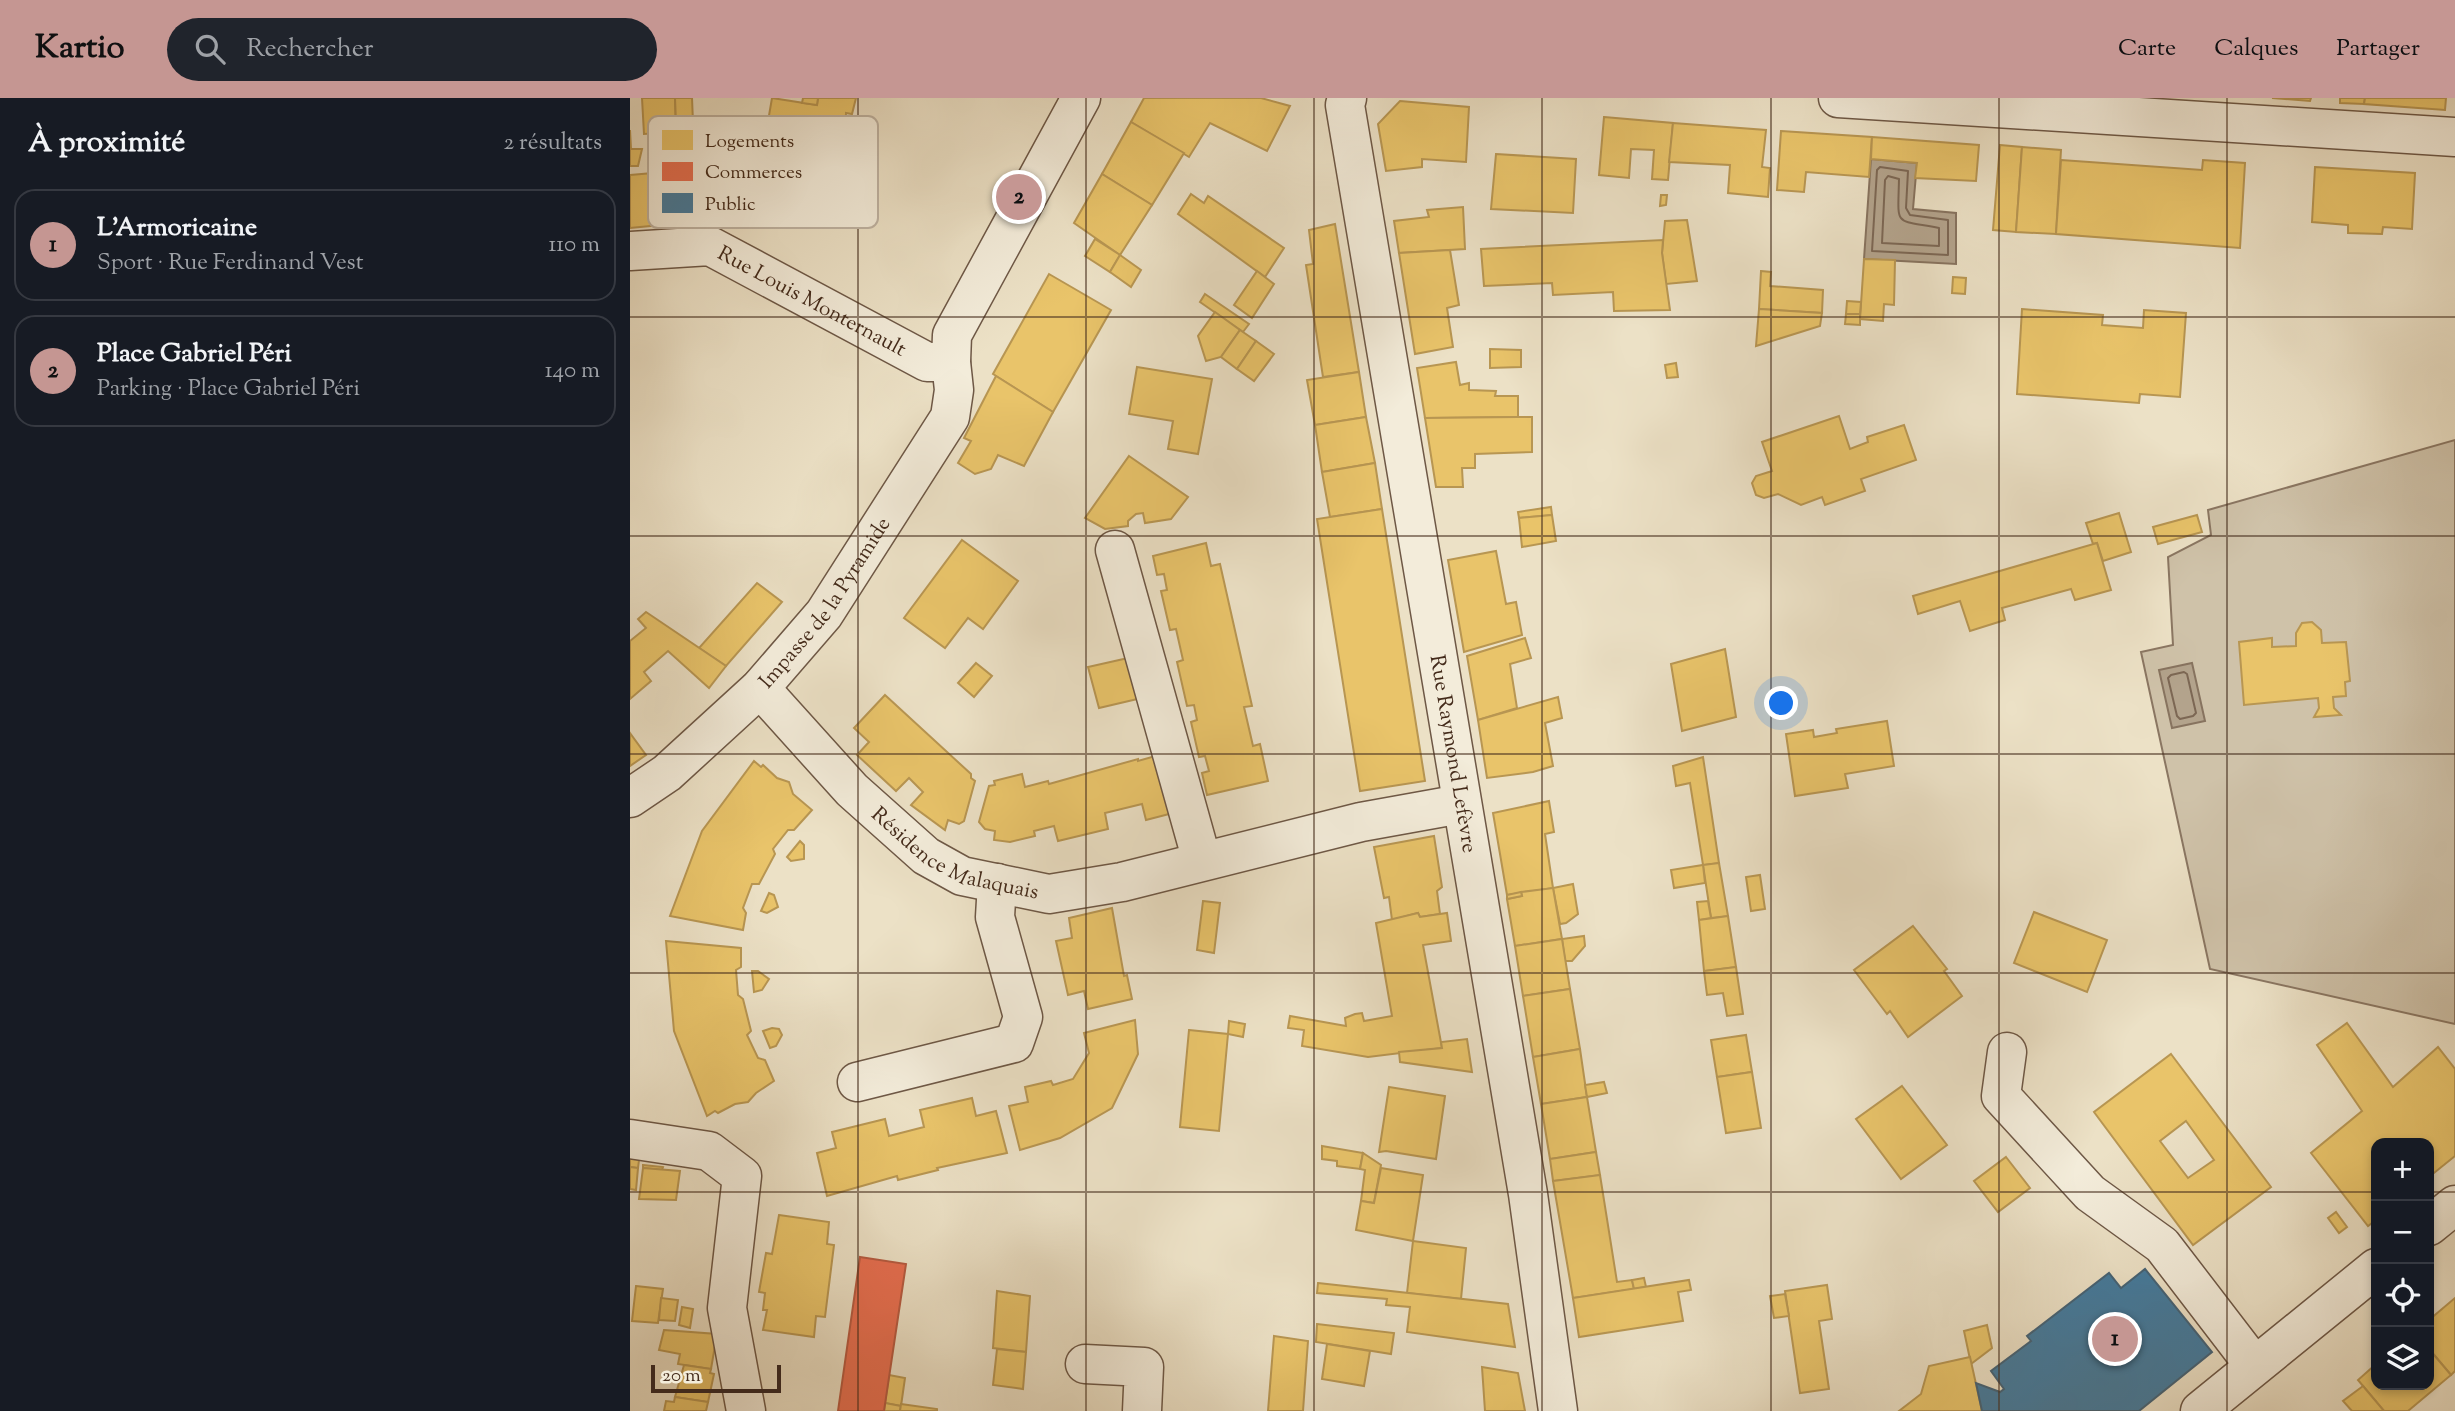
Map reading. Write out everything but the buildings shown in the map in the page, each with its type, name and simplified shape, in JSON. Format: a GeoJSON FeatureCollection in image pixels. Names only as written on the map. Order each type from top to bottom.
{"type":"FeatureCollection","features":[{"type":"Feature","properties":{"kind":"street","name":"Impasse de la Pyramide"},"geometry":{"type":"LineString","coordinates":[[630,798],[667,774],[761,688],[828,607],[950,417],[954,390],[952,335],[1081,98]]}},
{"type":"Feature","properties":{"kind":"street","name":"Rue Raymond Lefèvre"},"geometry":{"type":"LineString","coordinates":[[1347,98],[1345,104],[1528,1194],[1558,1411]]}},
{"type":"Feature","properties":{"kind":"street"},"geometry":{"type":"LineString","coordinates":[[1838,98],[2455,137]]}},
{"type":"Feature","properties":{"kind":"street","name":"Rue Louis Monternault"},"geometry":{"type":"LineString","coordinates":[[630,251],[710,246],[928,362],[951,362]]}},
{"type":"Feature","properties":{"kind":"street"},"geometry":{"type":"LineString","coordinates":[[1115,550],[1202,861]]}},
{"type":"Feature","properties":{"kind":"street","name":"Résidence Malaquais"},"geometry":{"type":"LineString","coordinates":[[761,688],[852,790],[926,856],[962,876],[1049,894],[1122,882],[1362,822],[1461,804]]}},
{"type":"Feature","properties":{"kind":"street"},"geometry":{"type":"LineString","coordinates":[[857,1082],[1014,1043],[1023,1017],[995,918],[997,883]]}},
{"type":"Feature","properties":{"kind":"street"},"geometry":{"type":"LineString","coordinates":[[2007,1052],[2001,1096],[2090,1193],[2162,1245],[2254,1365]]}},
{"type":"Feature","properties":{"kind":"street"},"geometry":{"type":"LineString","coordinates":[[630,1139],[709,1151],[742,1176],[727,1308],[746,1411]]}},
{"type":"Feature","properties":{"kind":"street"},"geometry":{"type":"LineString","coordinates":[[2434,1222],[2455,1205]]}},
{"type":"Feature","properties":{"kind":"street"},"geometry":{"type":"LineString","coordinates":[[2200,1411],[2371,1272]]}},
{"type":"Feature","properties":{"kind":"street"},"geometry":{"type":"LineString","coordinates":[[1084,1364],[1144,1367],[1142,1411]]}},
{"type":"Feature","properties":{"kind":"shaded area"},"geometry":{"type":"Polygon","coordinates":[[[2455,440],[2455,1024],[2210,969],[2141,652],[2173,645],[2168,557],[2211,535],[2208,510],[2455,440]]]}},
{"type":"Feature","properties":{"kind":"water"},"geometry":{"type":"Polygon","coordinates":[[[1871,159],[1917,163],[1913,209],[1956,213],[1956,264],[1864,259],[1871,159]]]}},
{"type":"Feature","properties":{"kind":"water"},"geometry":{"type":"Polygon","coordinates":[[[2192,663],[2205,721],[2172,728],[2159,670],[2192,663]]]}},
{"type":"Feature","properties":{"kind":"place","name":"Place Gabriel Péri"},"geometry":{"type":"Point","coordinates":[1019,197]}},
{"type":"Feature","properties":{"kind":"place","name":"L'Armoricaine"},"geometry":{"type":"Point","coordinates":[2115,1339]}}]}
